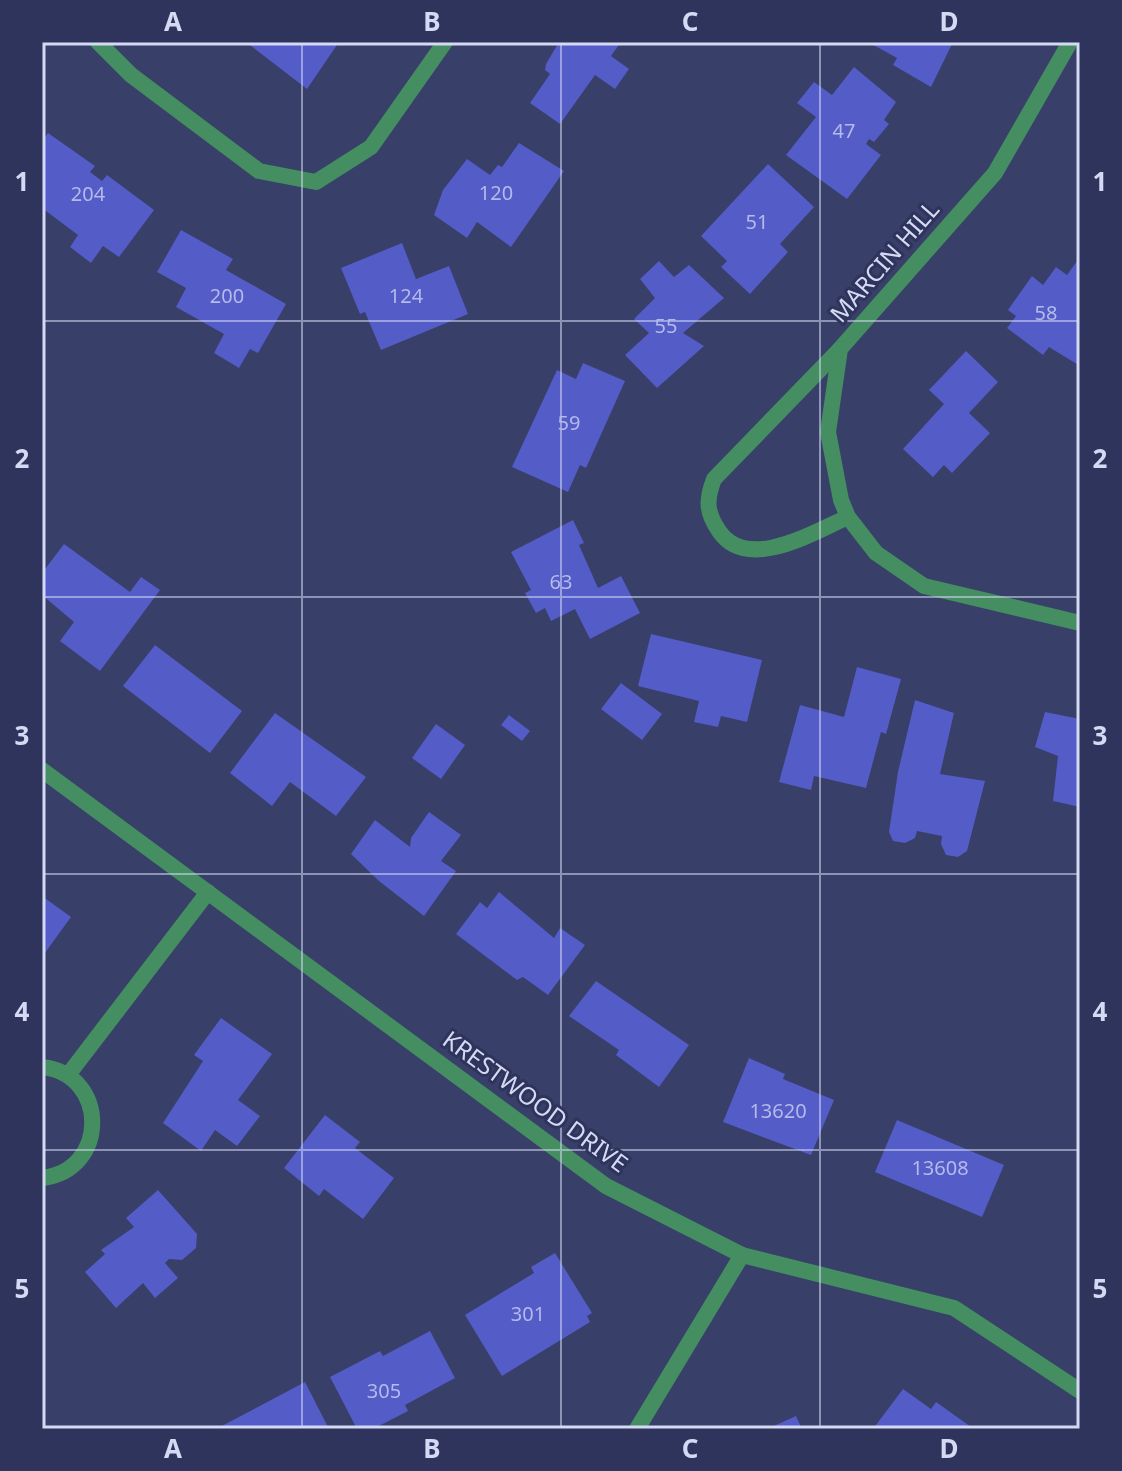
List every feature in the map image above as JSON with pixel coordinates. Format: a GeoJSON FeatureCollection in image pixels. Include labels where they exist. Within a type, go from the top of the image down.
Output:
{"type":"FeatureCollection","features":[{"type":"Feature","properties":{"kind":"street"},"geometry":{"type":"LineString","coordinates":[[98,42],[131,75],[259,171],[316,182],[371,147],[445,42]]}},
{"type":"Feature","properties":{"kind":"street","name":"MARCIN HILL"},"geometry":{"type":"LineString","coordinates":[[1070,42],[995,173],[840,349],[828,432],[841,500],[848,517],[876,553],[924,586],[1080,623]]}},
{"type":"Feature","properties":{"kind":"street"},"geometry":{"type":"LineString","coordinates":[[840,349],[714,479],[706,500],[711,520],[723,537],[739,548],[757,550],[780,547],[848,517]]}},
{"type":"Feature","properties":{"kind":"street","name":"KRESTWOOD DRIVE"},"geometry":{"type":"LineString","coordinates":[[42,770],[606,1186],[742,1255],[954,1308],[1080,1391]]}},
{"type":"Feature","properties":{"kind":"street"},"geometry":{"type":"LineString","coordinates":[[68,1075],[208,892]]}},
{"type":"Feature","properties":{"kind":"street"},"geometry":{"type":"LineString","coordinates":[[42,1067],[68,1075],[82,1088],[91,1105],[93,1124],[90,1143],[80,1159],[65,1171],[42,1178]]}},
{"type":"Feature","properties":{"kind":"street"},"geometry":{"type":"LineString","coordinates":[[637,1429],[742,1255]]}},
{"type":"Feature","properties":{"kind":"building"},"geometry":{"type":"Polygon","coordinates":[[[246,42],[339,42],[307,89],[246,42]]]}},
{"type":"Feature","properties":{"kind":"building"},"geometry":{"type":"Polygon","coordinates":[[[559,42],[621,42],[611,56],[629,69],[615,89],[595,75],[560,124],[530,103],[550,74],[545,70],[546,64],[559,42]]]}},
{"type":"Feature","properties":{"kind":"building"},"geometry":{"type":"Polygon","coordinates":[[[868,42],[953,42],[931,87],[893,65],[897,58],[868,42]]]}},
{"type":"Feature","properties":{"kind":"building"},"geometry":{"type":"Polygon","coordinates":[[[854,67],[896,102],[884,120],[889,124],[874,142],[869,139],[866,144],[881,155],[847,199],[786,155],[816,117],[797,103],[814,82],[832,95],[854,67]]]}},
{"type":"Feature","properties":{"kind":"building"},"geometry":{"type":"Polygon","coordinates":[[[48,133],[95,166],[90,172],[102,181],[107,175],[154,210],[119,257],[103,246],[91,263],[70,247],[78,235],[42,208],[42,141],[48,133]]]}},
{"type":"Feature","properties":{"kind":"building"},"geometry":{"type":"Polygon","coordinates":[[[519,143],[564,171],[511,247],[477,222],[467,238],[434,215],[443,190],[467,159],[490,175],[498,165],[502,167],[519,143]]]}},
{"type":"Feature","properties":{"kind":"building"},"geometry":{"type":"Polygon","coordinates":[[[768,164],[814,207],[780,244],[788,252],[750,294],[721,267],[727,261],[701,236],[768,164]]]}},
{"type":"Feature","properties":{"kind":"building"},"geometry":{"type":"Polygon","coordinates":[[[181,230],[233,259],[226,270],[286,304],[258,353],[250,349],[239,368],[214,353],[224,334],[176,307],[186,288],[157,272],[181,230]]]}},
{"type":"Feature","properties":{"kind":"building"},"geometry":{"type":"Polygon","coordinates":[[[402,243],[416,279],[449,266],[468,314],[381,350],[365,312],[360,314],[341,268],[402,243]]]}},
{"type":"Feature","properties":{"kind":"building"},"geometry":{"type":"Polygon","coordinates":[[[1080,257],[1080,366],[1049,347],[1043,355],[1007,328],[1016,316],[1008,310],[1032,276],[1043,285],[1056,267],[1067,275],[1080,257]]]}},
{"type":"Feature","properties":{"kind":"building"},"geometry":{"type":"Polygon","coordinates":[[[659,261],[674,277],[689,265],[724,298],[683,333],[704,346],[657,388],[625,355],[649,333],[634,319],[655,298],[640,279],[659,261]]]}},
{"type":"Feature","properties":{"kind":"building"},"geometry":{"type":"Polygon","coordinates":[[[966,351],[998,382],[969,413],[990,433],[952,473],[944,465],[933,477],[903,449],[944,404],[929,390],[966,351]]]}},
{"type":"Feature","properties":{"kind":"building"},"geometry":{"type":"Polygon","coordinates":[[[583,363],[625,381],[586,468],[580,465],[568,492],[512,467],[557,370],[576,379],[583,363]]]}},
{"type":"Feature","properties":{"kind":"building"},"geometry":{"type":"Polygon","coordinates":[[[573,520],[584,543],[579,545],[598,588],[621,576],[640,613],[590,639],[575,609],[551,621],[545,608],[536,613],[525,593],[531,590],[511,552],[573,520]]]}},
{"type":"Feature","properties":{"kind":"building"},"geometry":{"type":"Polygon","coordinates":[[[64,544],[130,592],[141,577],[160,590],[100,671],[60,641],[74,622],[42,595],[42,573],[64,544]]]}},
{"type":"Feature","properties":{"kind":"building"},"geometry":{"type":"Polygon","coordinates":[[[651,634],[762,660],[747,722],[721,716],[718,727],[694,722],[699,701],[638,686],[651,634]]]}},
{"type":"Feature","properties":{"kind":"building"},"geometry":{"type":"Polygon","coordinates":[[[155,645],[242,711],[210,753],[123,686],[155,645]]]}},
{"type":"Feature","properties":{"kind":"building"},"geometry":{"type":"Polygon","coordinates":[[[857,667],[901,679],[886,734],[881,732],[866,788],[814,776],[811,790],[779,782],[800,705],[844,717],[857,667]]]}},
{"type":"Feature","properties":{"kind":"building"},"geometry":{"type":"Polygon","coordinates":[[[621,683],[662,714],[642,740],[601,709],[621,683]]]}},
{"type":"Feature","properties":{"kind":"building"},"geometry":{"type":"Polygon","coordinates":[[[915,700],[954,713],[940,774],[985,781],[967,851],[958,857],[946,855],[941,844],[942,836],[917,831],[915,838],[905,843],[893,841],[889,832],[898,772],[915,700]]]}},
{"type":"Feature","properties":{"kind":"building"},"geometry":{"type":"Polygon","coordinates":[[[1045,712],[1080,719],[1080,807],[1053,801],[1058,756],[1035,747],[1045,712]]]}},
{"type":"Feature","properties":{"kind":"building"},"geometry":{"type":"Polygon","coordinates":[[[275,713],[366,777],[336,816],[290,782],[272,806],[230,773],[275,713]]]}},
{"type":"Feature","properties":{"kind":"building"},"geometry":{"type":"Polygon","coordinates":[[[509,715],[530,731],[522,741],[501,725],[509,715]]]}},
{"type":"Feature","properties":{"kind":"building"},"geometry":{"type":"Polygon","coordinates":[[[436,724],[465,745],[441,779],[412,758],[436,724]]]}},
{"type":"Feature","properties":{"kind":"building"},"geometry":{"type":"Polygon","coordinates":[[[429,812],[461,835],[441,861],[456,871],[424,916],[379,881],[351,854],[375,820],[410,847],[411,838],[429,812]]]}},
{"type":"Feature","properties":{"kind":"building"},"geometry":{"type":"Polygon","coordinates":[[[499,892],[554,938],[560,928],[585,945],[548,995],[523,977],[517,980],[456,934],[480,902],[487,908],[499,892]]]}},
{"type":"Feature","properties":{"kind":"building"},"geometry":{"type":"Polygon","coordinates":[[[42,896],[71,917],[42,957],[42,896]]]}},
{"type":"Feature","properties":{"kind":"building"},"geometry":{"type":"Polygon","coordinates":[[[596,981],[689,1045],[659,1087],[616,1055],[619,1050],[569,1016],[596,981]]]}},
{"type":"Feature","properties":{"kind":"building"},"geometry":{"type":"Polygon","coordinates":[[[221,1018],[272,1054],[238,1100],[260,1116],[237,1146],[215,1130],[201,1151],[163,1123],[203,1061],[194,1055],[221,1018]]]}},
{"type":"Feature","properties":{"kind":"building"},"geometry":{"type":"Polygon","coordinates":[[[749,1058],[785,1074],[783,1079],[834,1100],[811,1155],[723,1122],[749,1058]]]}},
{"type":"Feature","properties":{"kind":"building"},"geometry":{"type":"Polygon","coordinates":[[[325,1115],[360,1142],[355,1148],[394,1178],[363,1219],[324,1189],[319,1196],[284,1168],[325,1115]]]}},
{"type":"Feature","properties":{"kind":"building"},"geometry":{"type":"Polygon","coordinates":[[[897,1120],[1004,1165],[982,1217],[875,1172],[897,1120]]]}},
{"type":"Feature","properties":{"kind":"building"},"geometry":{"type":"Polygon","coordinates":[[[158,1190],[197,1234],[196,1248],[182,1260],[169,1259],[165,1263],[178,1278],[155,1298],[143,1283],[116,1308],[85,1272],[105,1254],[101,1250],[134,1227],[126,1218],[158,1190]]]}},
{"type":"Feature","properties":{"kind":"building"},"geometry":{"type":"Polygon","coordinates":[[[555,1253],[592,1313],[587,1316],[590,1322],[502,1376],[465,1315],[534,1273],[531,1267],[555,1253]]]}},
{"type":"Feature","properties":{"kind":"building"},"geometry":{"type":"Polygon","coordinates":[[[430,1331],[455,1378],[405,1405],[408,1411],[373,1429],[357,1429],[330,1377],[380,1351],[383,1356],[430,1331]]]}},
{"type":"Feature","properties":{"kind":"building"},"geometry":{"type":"Polygon","coordinates":[[[305,1382],[329,1429],[216,1429],[305,1382]]]}},
{"type":"Feature","properties":{"kind":"building"},"geometry":{"type":"Polygon","coordinates":[[[903,1389],[931,1409],[936,1402],[974,1429],[873,1429],[903,1389]]]}},
{"type":"Feature","properties":{"kind":"building"},"geometry":{"type":"Polygon","coordinates":[[[796,1416],[802,1429],[767,1429],[796,1416]]]}}]}
